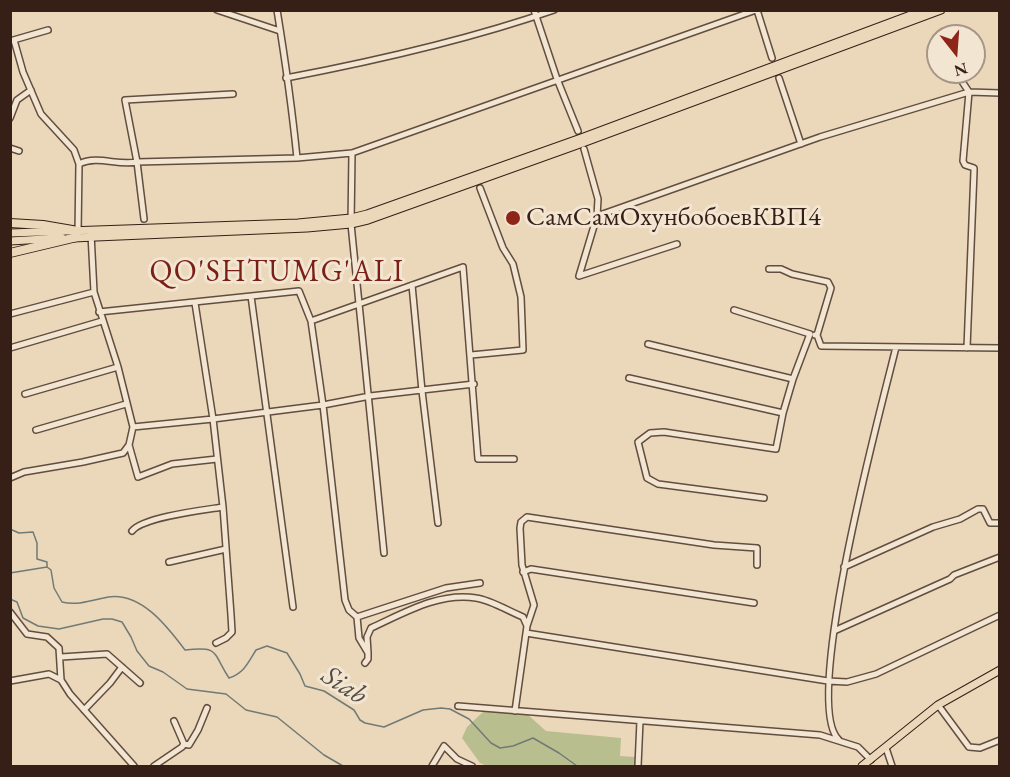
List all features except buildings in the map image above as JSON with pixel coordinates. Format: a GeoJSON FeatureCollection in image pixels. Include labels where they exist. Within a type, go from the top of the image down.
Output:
{"type":"FeatureCollection","features":[{"type":"Feature","properties":{"kind":"highway"},"geometry":{"type":"LineString","coordinates":[[10,223],[43,225],[78,234]]}},
{"type":"Feature","properties":{"kind":"highway"},"geometry":{"type":"LineString","coordinates":[[10,253],[78,234]]}},
{"type":"Feature","properties":{"kind":"main road"},"geometry":{"type":"LineString","coordinates":[[351,221],[924,10]]}},
{"type":"Feature","properties":{"kind":"main road"},"geometry":{"type":"LineString","coordinates":[[10,241],[91,233],[307,228],[368,220],[941,10]]}},
{"type":"Feature","properties":{"kind":"main road"},"geometry":{"type":"LineString","coordinates":[[10,233],[78,234]]}},
{"type":"Feature","properties":{"kind":"main road"},"geometry":{"type":"LineString","coordinates":[[862,766],[938,705],[999,670]]}},
{"type":"Feature","properties":{"kind":"street"},"geometry":{"type":"LineString","coordinates":[[218,10],[280,31]]}},
{"type":"Feature","properties":{"kind":"street"},"geometry":{"type":"LineString","coordinates":[[277,10],[297,158]]}},
{"type":"Feature","properties":{"kind":"street"},"geometry":{"type":"LineString","coordinates":[[286,78],[342,67],[554,10]]}},
{"type":"Feature","properties":{"kind":"street"},"geometry":{"type":"LineString","coordinates":[[78,164],[102,160],[124,165],[137,162],[297,158],[351,153],[757,10],[772,58]]}},
{"type":"Feature","properties":{"kind":"street"},"geometry":{"type":"LineString","coordinates":[[535,14],[578,131]]}},
{"type":"Feature","properties":{"kind":"street"},"geometry":{"type":"LineString","coordinates":[[48,30],[12,40],[41,114],[74,150],[78,164],[78,234]]}},
{"type":"Feature","properties":{"kind":"street"},"geometry":{"type":"LineString","coordinates":[[779,78],[801,144]]}},
{"type":"Feature","properties":{"kind":"street"},"geometry":{"type":"LineString","coordinates":[[964,84],[969,92],[963,161],[965,165],[974,168],[967,348]]}},
{"type":"Feature","properties":{"kind":"street"},"geometry":{"type":"LineString","coordinates":[[10,118],[18,100],[31,90]]}},
{"type":"Feature","properties":{"kind":"street"},"geometry":{"type":"LineString","coordinates":[[597,216],[801,144],[969,92],[999,93]]}},
{"type":"Feature","properties":{"kind":"street"},"geometry":{"type":"LineString","coordinates":[[144,219],[137,162],[125,100],[233,94]]}},
{"type":"Feature","properties":{"kind":"street"},"geometry":{"type":"LineString","coordinates":[[10,148],[19,151]]}},
{"type":"Feature","properties":{"kind":"street"},"geometry":{"type":"LineString","coordinates":[[584,149],[598,199],[597,216],[579,276],[677,244]]}},
{"type":"Feature","properties":{"kind":"street"},"geometry":{"type":"LineString","coordinates":[[351,153],[351,221],[384,554]]}},
{"type":"Feature","properties":{"kind":"street"},"geometry":{"type":"LineString","coordinates":[[471,355],[523,350],[521,297],[513,264],[503,248],[480,188]]}},
{"type":"Feature","properties":{"kind":"street"},"geometry":{"type":"LineString","coordinates":[[10,478],[24,472],[123,453],[129,445],[133,427],[118,367],[93,292],[91,233]]}},
{"type":"Feature","properties":{"kind":"street"},"geometry":{"type":"LineString","coordinates":[[311,321],[463,267],[474,384],[478,459],[514,459]]}},
{"type":"Feature","properties":{"kind":"street"},"geometry":{"type":"LineString","coordinates":[[769,269],[780,269],[828,282],[831,288],[817,335],[821,346],[999,348]]}},
{"type":"Feature","properties":{"kind":"street"},"geometry":{"type":"LineString","coordinates":[[412,285],[438,523]]}},
{"type":"Feature","properties":{"kind":"street"},"geometry":{"type":"LineString","coordinates":[[99,312],[299,291],[311,321],[345,600],[357,617],[358,638],[368,653]]}},
{"type":"Feature","properties":{"kind":"street"},"geometry":{"type":"LineString","coordinates":[[10,315],[93,292]]}},
{"type":"Feature","properties":{"kind":"street"},"geometry":{"type":"LineString","coordinates":[[251,296],[293,608]]}},
{"type":"Feature","properties":{"kind":"street"},"geometry":{"type":"LineString","coordinates":[[195,303],[213,419],[223,507],[232,632],[216,643]]}},
{"type":"Feature","properties":{"kind":"street"},"geometry":{"type":"LineString","coordinates":[[734,310],[817,335]]}},
{"type":"Feature","properties":{"kind":"street"},"geometry":{"type":"LineString","coordinates":[[10,348],[102,321]]}},
{"type":"Feature","properties":{"kind":"street"},"geometry":{"type":"LineString","coordinates":[[764,498],[658,484],[647,478],[638,442],[650,433],[664,432],[776,449],[783,413],[810,334]]}},
{"type":"Feature","properties":{"kind":"street"},"geometry":{"type":"LineString","coordinates":[[648,344],[794,379]]}},
{"type":"Feature","properties":{"kind":"street"},"geometry":{"type":"LineString","coordinates":[[845,744],[836,738],[831,728],[828,681],[834,631],[844,567],[896,347]]}},
{"type":"Feature","properties":{"kind":"street"},"geometry":{"type":"LineString","coordinates":[[25,394],[118,367]]}},
{"type":"Feature","properties":{"kind":"street"},"geometry":{"type":"LineString","coordinates":[[629,378],[783,413]]}},
{"type":"Feature","properties":{"kind":"street"},"geometry":{"type":"LineString","coordinates":[[133,427],[213,419],[323,405],[370,396],[474,384]]}},
{"type":"Feature","properties":{"kind":"street"},"geometry":{"type":"LineString","coordinates":[[36,430],[126,404]]}},
{"type":"Feature","properties":{"kind":"street"},"geometry":{"type":"LineString","coordinates":[[129,445],[138,477],[172,464],[217,459]]}},
{"type":"Feature","properties":{"kind":"street"},"geometry":{"type":"LineString","coordinates":[[132,531],[139,525],[171,516],[223,507]]}},
{"type":"Feature","properties":{"kind":"street"},"geometry":{"type":"LineString","coordinates":[[844,567],[933,527],[960,519],[978,509],[983,509],[990,523],[999,523]]}},
{"type":"Feature","properties":{"kind":"street"},"geometry":{"type":"LineString","coordinates":[[515,711],[526,629],[534,605],[523,572],[520,522],[527,517],[714,545],[757,548],[757,565]]}},
{"type":"Feature","properties":{"kind":"street"},"geometry":{"type":"LineString","coordinates":[[169,562],[226,549]]}},
{"type":"Feature","properties":{"kind":"street"},"geometry":{"type":"LineString","coordinates":[[834,631],[950,579],[954,575],[999,557]]}},
{"type":"Feature","properties":{"kind":"street"},"geometry":{"type":"LineString","coordinates":[[523,572],[531,569],[754,603]]}},
{"type":"Feature","properties":{"kind":"street"},"geometry":{"type":"LineString","coordinates":[[357,617],[446,588],[480,583]]}},
{"type":"Feature","properties":{"kind":"street"},"geometry":{"type":"LineString","coordinates":[[365,663],[368,659],[367,637],[371,628],[412,609],[450,596],[478,598],[523,617],[526,629]]}},
{"type":"Feature","properties":{"kind":"street"},"geometry":{"type":"LineString","coordinates":[[10,612],[27,634],[47,637],[59,648],[61,680]]}},
{"type":"Feature","properties":{"kind":"street"},"geometry":{"type":"LineString","coordinates":[[526,629],[828,681],[847,682],[876,674],[999,615]]}},
{"type":"Feature","properties":{"kind":"street"},"geometry":{"type":"LineString","coordinates":[[61,657],[107,654],[140,683]]}},
{"type":"Feature","properties":{"kind":"street"},"geometry":{"type":"LineString","coordinates":[[84,710],[122,667]]}},
{"type":"Feature","properties":{"kind":"street"},"geometry":{"type":"LineString","coordinates":[[10,681],[49,674],[61,680],[70,694],[131,766]]}},
{"type":"Feature","properties":{"kind":"street"},"geometry":{"type":"LineString","coordinates":[[938,705],[969,747],[980,748],[999,740]]}},
{"type":"Feature","properties":{"kind":"street"},"geometry":{"type":"LineString","coordinates":[[458,706],[820,735],[858,747],[871,760]]}},
{"type":"Feature","properties":{"kind":"street"},"geometry":{"type":"LineString","coordinates":[[154,766],[184,744],[189,745],[207,708]]}},
{"type":"Feature","properties":{"kind":"street"},"geometry":{"type":"LineString","coordinates":[[174,721],[184,744]]}},
{"type":"Feature","properties":{"kind":"street"},"geometry":{"type":"LineString","coordinates":[[638,766],[640,721]]}},
{"type":"Feature","properties":{"kind":"street"},"geometry":{"type":"LineString","coordinates":[[432,766],[444,746],[457,759],[472,766]]}},
{"type":"Feature","properties":{"kind":"street"},"geometry":{"type":"LineString","coordinates":[[886,748],[892,766]]}},
{"type":"Feature","properties":{"kind":"green space"},"geometry":{"type":"Polygon","coordinates":[[[484,711],[527,714],[546,731],[621,738],[620,756],[636,757],[636,766],[487,766],[480,763],[462,738],[467,727],[484,711]]]}},
{"type":"Feature","properties":{"kind":"waterway"},"geometry":{"type":"LineString","coordinates":[[10,529],[19,533],[33,532],[37,543],[37,559],[47,562],[47,567]]}},
{"type":"Feature","properties":{"kind":"waterway","name":"Siab"},"geometry":{"type":"LineString","coordinates":[[10,573],[47,567],[51,570],[54,588],[62,602],[79,603],[120,597],[142,605],[161,621],[185,650],[204,649],[214,653],[229,678],[242,670],[256,650],[267,646],[287,653],[305,686],[324,691],[354,710],[360,720],[365,723],[384,727],[423,710],[450,709],[469,719],[491,743],[500,748],[513,746],[533,738],[577,766]]}},
{"type":"Feature","properties":{"kind":"waterway"},"geometry":{"type":"LineString","coordinates":[[10,599],[17,602],[23,618],[38,626],[59,629],[103,619],[122,622],[137,651],[149,666],[163,672],[187,689],[226,694],[246,710],[277,717],[324,755],[343,766]]}},
{"type":"Feature","properties":{"kind":"place","name":"СамСамОхунбобоевКВП4"},"geometry":{"type":"Point","coordinates":[513,218]}},
{"type":"Feature","properties":{"kind":"district","name":"QO'SHTUMG'ALI"},"geometry":{"type":"Point","coordinates":[277,273]}}]}
